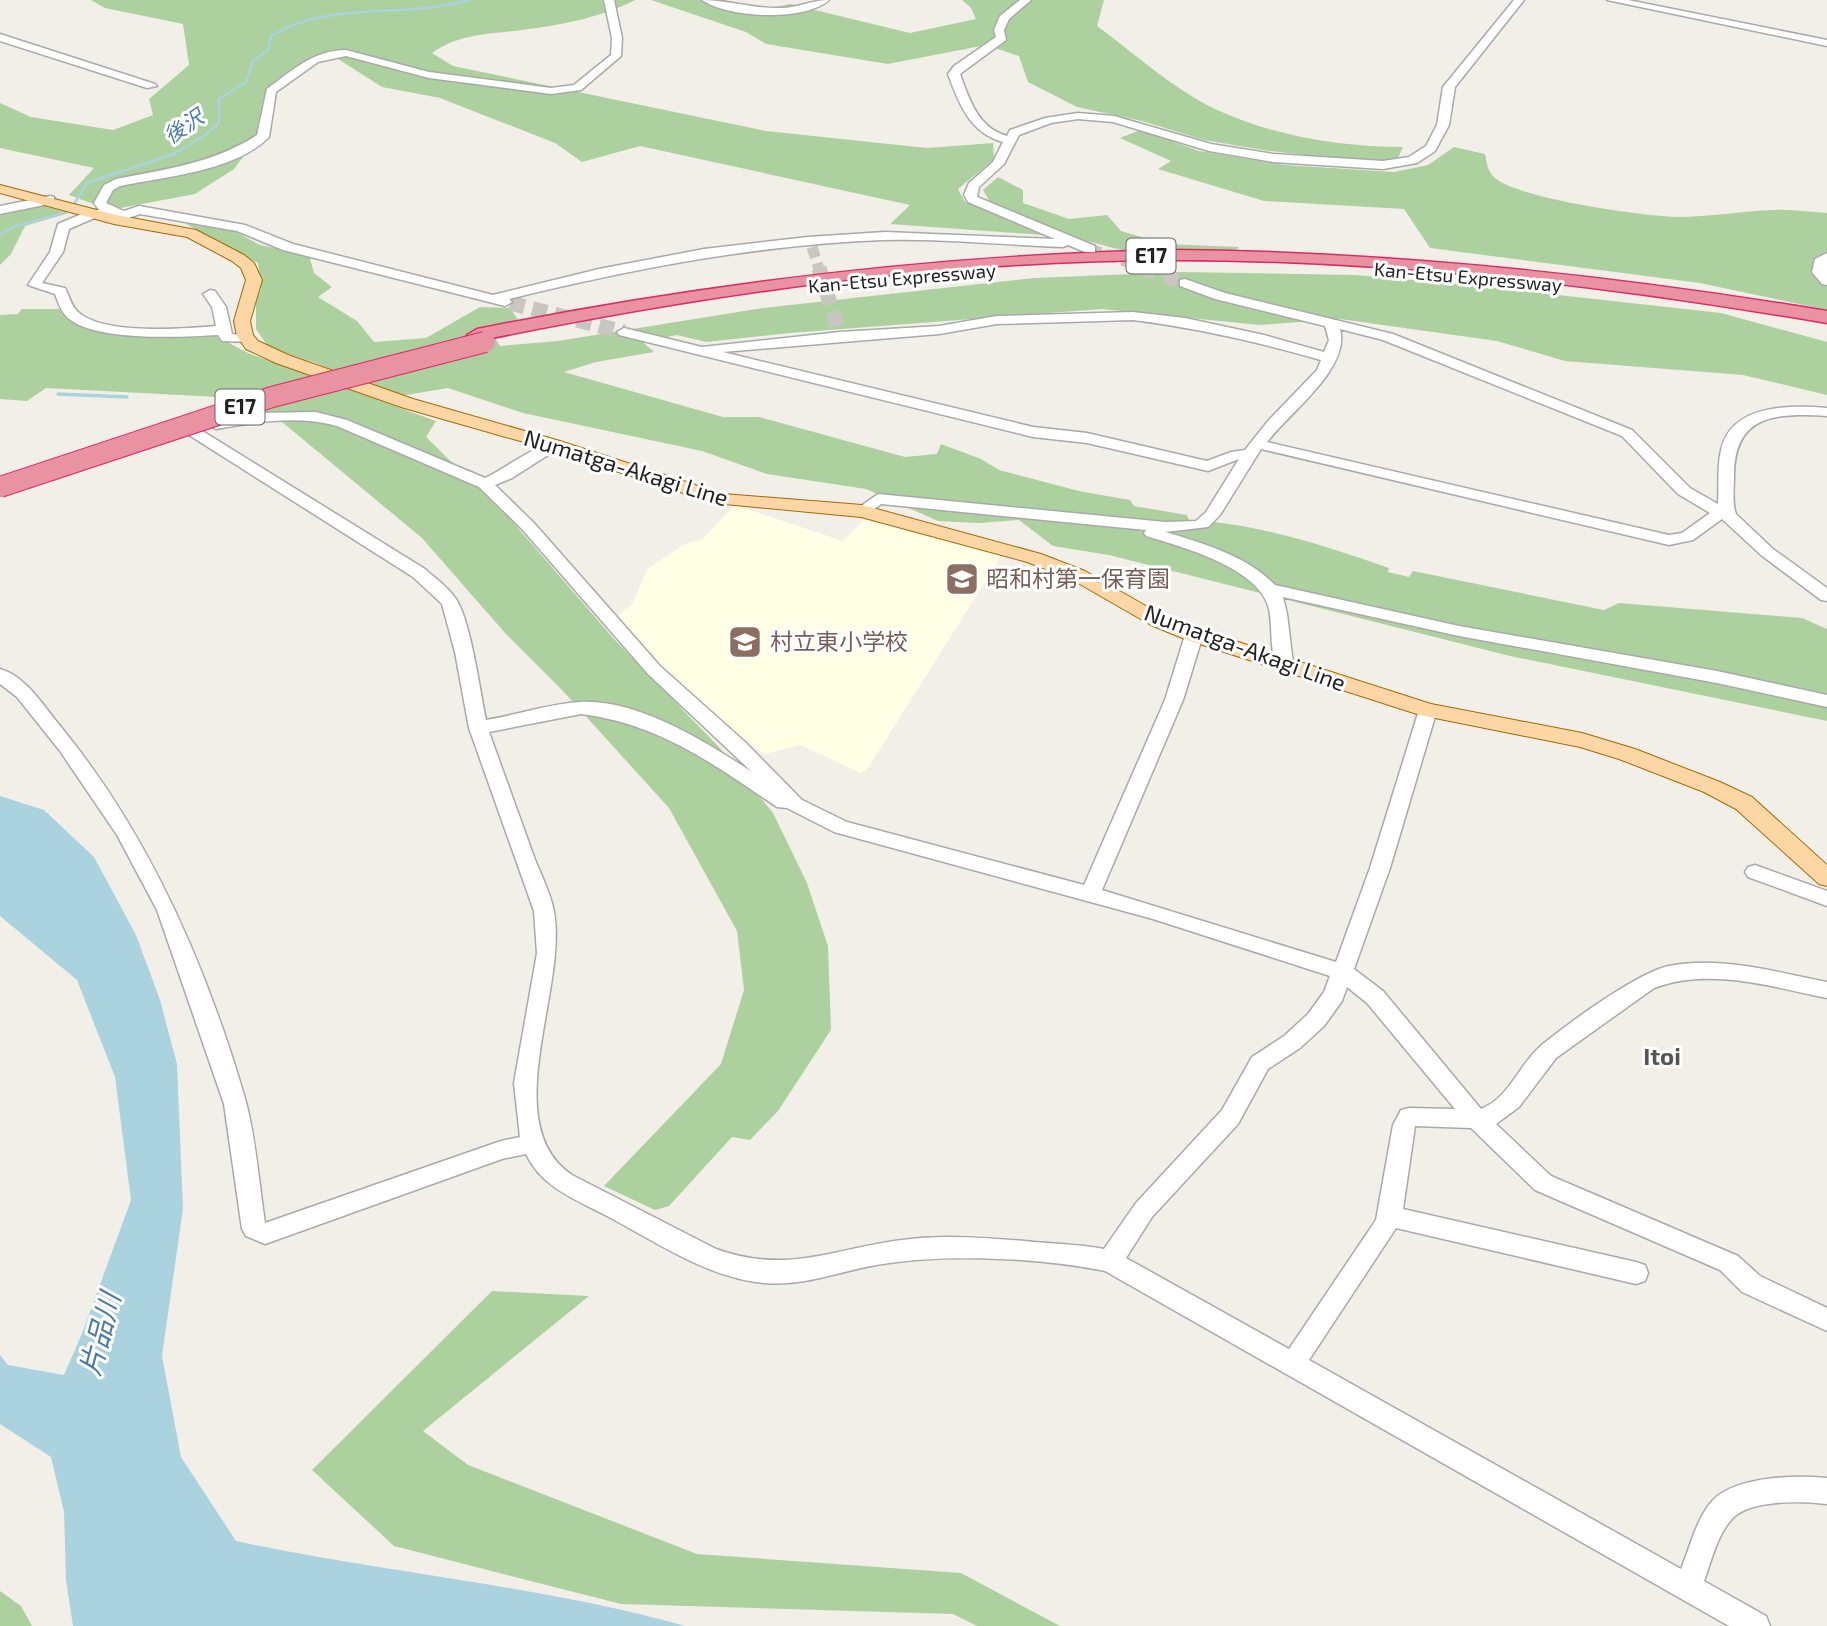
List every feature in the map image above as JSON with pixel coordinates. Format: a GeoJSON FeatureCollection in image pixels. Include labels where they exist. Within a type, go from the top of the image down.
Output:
{"type":"FeatureCollection","features":[{"type":"Feature","properties":{"kind":"highway","name":"Kan-Etsu Expressway"},"geometry":{"type":"LineString","coordinates":[[0,475],[265,390],[658,299],[839,274],[1007,261],[1161,256],[1314,258],[1484,270],[1653,288],[1827,317]]}},
{"type":"Feature","properties":{"kind":"highway","name":"Kan-Etsu Expressway"},"geometry":{"type":"LineString","coordinates":[[0,487],[272,397],[481,339],[661,307],[843,282],[1011,268],[1150,263],[1320,266],[1479,276],[1653,296],[1827,324]]}},
{"type":"Feature","properties":{"kind":"main road"},"geometry":{"type":"LineString","coordinates":[[0,189],[191,233],[222,248],[248,266],[254,280],[242,321],[247,340]]}},
{"type":"Feature","properties":{"kind":"main road","name":"Numatga-Akagi Line"},"geometry":{"type":"LineString","coordinates":[[247,340],[282,359],[407,403],[554,445],[721,499],[862,511],[1034,558],[1078,575],[1158,621],[1194,635],[1429,710],[1582,740],[1627,754],[1712,787],[1756,811],[1827,878]]}},
{"type":"Feature","properties":{"kind":"street"},"geometry":{"type":"LineString","coordinates":[[510,303],[288,247],[240,228],[139,211],[118,217],[100,203],[108,188],[116,183],[204,165],[243,152],[262,137],[271,91],[314,60],[326,55],[346,53],[429,75],[551,91],[576,88],[616,56],[617,38],[610,0]]}},
{"type":"Feature","properties":{"kind":"street"},"geometry":{"type":"LineString","coordinates":[[708,0],[729,6],[765,10],[807,9],[824,0]]}},
{"type":"Feature","properties":{"kind":"street"},"geometry":{"type":"LineString","coordinates":[[1009,139],[988,131],[971,116],[954,74],[958,68],[1002,38],[999,30],[1004,18],[1026,0]]}},
{"type":"Feature","properties":{"kind":"street"},"geometry":{"type":"LineString","coordinates":[[1090,249],[972,199],[970,195],[973,186],[998,164],[1009,139],[1019,130],[1049,120],[1093,116],[1135,124],[1186,141],[1236,153],[1313,162],[1399,164],[1424,154],[1431,148],[1443,125],[1449,88],[1519,0]]}},
{"type":"Feature","properties":{"kind":"street"},"geometry":{"type":"LineString","coordinates":[[1612,0],[1827,43]]}},
{"type":"Feature","properties":{"kind":"street"},"geometry":{"type":"LineString","coordinates":[[0,37],[151,86]]}},
{"type":"Feature","properties":{"kind":"street"},"geometry":{"type":"LineString","coordinates":[[0,210],[57,201]]}},
{"type":"Feature","properties":{"kind":"street"},"geometry":{"type":"LineString","coordinates":[[91,212],[63,227],[56,252],[35,285],[60,291],[70,312],[78,318],[114,328],[166,333],[223,330]]}},
{"type":"Feature","properties":{"kind":"street"},"geometry":{"type":"LineString","coordinates":[[492,299],[704,253],[886,236],[1072,242]]}},
{"type":"Feature","properties":{"kind":"street"},"geometry":{"type":"LineString","coordinates":[[1827,257],[1820,261],[1819,272],[1827,281]]}},
{"type":"Feature","properties":{"kind":"street"},"geometry":{"type":"LineString","coordinates":[[1185,283],[1220,296],[1416,346],[1627,433],[1642,445],[1677,484],[1724,515],[1767,552],[1827,596]]}},
{"type":"Feature","properties":{"kind":"street"},"geometry":{"type":"LineString","coordinates":[[210,294],[223,311],[223,330],[227,338],[247,340]]}},
{"type":"Feature","properties":{"kind":"street"},"geometry":{"type":"LineString","coordinates":[[697,350],[839,332],[939,330],[997,320],[1133,316],[1198,325],[1330,358]]}},
{"type":"Feature","properties":{"kind":"street"},"geometry":{"type":"LineString","coordinates":[[862,511],[878,499],[1165,527],[1202,524],[1212,514],[1273,424],[1319,378],[1336,340],[1331,323]]}},
{"type":"Feature","properties":{"kind":"street"},"geometry":{"type":"LineString","coordinates":[[624,332],[1033,432],[1087,438],[1200,464],[1215,465],[1254,449],[1663,539],[1687,537],[1724,515],[1730,444],[1741,429],[1770,412],[1827,412]]}},
{"type":"Feature","properties":{"kind":"street"},"geometry":{"type":"LineString","coordinates":[[0,498],[168,438],[239,418],[316,416],[342,423],[485,484],[528,526],[654,670],[746,754],[795,805]]}},
{"type":"Feature","properties":{"kind":"street"},"geometry":{"type":"LineString","coordinates":[[194,432],[419,573],[440,590],[450,603],[464,652],[478,728],[544,911],[547,953],[525,1083],[526,1102],[535,1143],[543,1164],[572,1186],[708,1257],[747,1272],[775,1275],[808,1271],[893,1252],[936,1247],[1066,1255],[1110,1261],[1756,1626]]}},
{"type":"Feature","properties":{"kind":"street"},"geometry":{"type":"LineString","coordinates":[[485,484],[507,475],[554,445]]}},
{"type":"Feature","properties":{"kind":"street"},"geometry":{"type":"LineString","coordinates":[[1114,521],[1218,557],[1258,578],[1270,589],[1276,603],[1284,664]]}},
{"type":"Feature","properties":{"kind":"street"},"geometry":{"type":"LineString","coordinates":[[1270,589],[1459,631],[1717,677],[1827,701]]}},
{"type":"Feature","properties":{"kind":"street"},"geometry":{"type":"LineString","coordinates":[[1090,895],[1174,700],[1194,635]]}},
{"type":"Feature","properties":{"kind":"street"},"geometry":{"type":"LineString","coordinates":[[0,675],[23,693],[67,747],[125,832],[167,910],[235,1104],[254,1229],[265,1234],[501,1150],[535,1143]]}},
{"type":"Feature","properties":{"kind":"street"},"geometry":{"type":"LineString","coordinates":[[478,728],[581,708],[620,713],[666,730],[701,747],[782,802],[795,805],[841,827],[1156,912],[1343,972],[1375,997],[1476,1119],[1543,1183],[1729,1263],[1751,1284],[1827,1320]]}},
{"type":"Feature","properties":{"kind":"street"},"geometry":{"type":"LineString","coordinates":[[1110,1261],[1144,1210],[1230,1117],[1260,1063],[1292,1042],[1316,1020],[1334,995],[1380,868],[1429,710]]}},
{"type":"Feature","properties":{"kind":"street"},"geometry":{"type":"LineString","coordinates":[[1755,872],[1827,899]]}},
{"type":"Feature","properties":{"kind":"street"},"geometry":{"type":"LineString","coordinates":[[1292,1365],[1375,1243],[1389,1216],[1406,1119],[1413,1115],[1476,1119],[1489,1117],[1502,1109],[1548,1052],[1647,982],[1670,974],[1733,971],[1827,990]]}},
{"type":"Feature","properties":{"kind":"street"},"geometry":{"type":"LineString","coordinates":[[1389,1216],[1636,1273]]}},
{"type":"Feature","properties":{"kind":"street"},"geometry":{"type":"LineString","coordinates":[[1687,1587],[1722,1510],[1744,1498],[1784,1489],[1827,1491]]}},
{"type":"Feature","properties":{"kind":"shaded area"},"geometry":{"type":"Polygon","coordinates":[[[735,505],[843,541],[867,517],[1002,555],[866,771],[860,773],[801,745],[765,754],[725,727],[670,678],[617,617],[633,603],[647,569],[685,544],[702,539],[735,505]]]}},
{"type":"Feature","properties":{"kind":"green space"},"geometry":{"type":"Polygon","coordinates":[[[91,0],[635,0],[576,21],[461,39],[432,53],[453,66],[766,131],[927,148],[993,143],[994,159],[958,189],[965,202],[1044,235],[890,224],[910,205],[640,146],[582,162],[555,143],[440,98],[382,87],[327,52],[305,61],[268,90],[262,104],[259,136],[234,169],[195,194],[110,210],[69,195],[94,168],[0,148],[0,103],[31,117],[113,130],[153,115],[149,99],[189,65],[183,24],[105,8],[91,0]]]}},
{"type":"Feature","properties":{"kind":"green space"},"geometry":{"type":"Polygon","coordinates":[[[651,0],[725,0],[761,10],[790,4],[910,33],[976,19],[971,8],[962,0],[1104,0],[1097,26],[1169,81],[1215,109],[1260,126],[1307,138],[1355,145],[1403,147],[1398,158],[1370,162],[1269,151],[1204,140],[1142,121],[1077,107],[1028,82],[1019,56],[986,45],[888,64],[766,44],[746,32],[651,0]]]}},
{"type":"Feature","properties":{"kind":"green space"},"geometry":{"type":"Polygon","coordinates":[[[1140,130],[1199,151],[1285,165],[1394,172],[1428,165],[1454,147],[1485,154],[1492,175],[1509,186],[1582,205],[1637,213],[1677,217],[1780,210],[1827,213],[1827,310],[1700,283],[1430,248],[1404,209],[1264,201],[1158,169],[1171,161],[1120,138],[1140,130]]]}},
{"type":"Feature","properties":{"kind":"green space"},"geometry":{"type":"Polygon","coordinates":[[[998,177],[1023,190],[1023,203],[1069,219],[1107,215],[1121,231],[1165,244],[1239,247],[1236,250],[1129,252],[1064,235],[990,202],[983,190],[998,177]]]}},
{"type":"Feature","properties":{"kind":"green space"},"geometry":{"type":"Polygon","coordinates":[[[44,206],[69,213],[25,226],[11,254],[0,265],[0,212],[44,206]]]}},
{"type":"Feature","properties":{"kind":"green space"},"geometry":{"type":"Polygon","coordinates":[[[186,224],[230,229],[260,245],[309,255],[314,273],[332,287],[318,297],[357,321],[374,342],[426,338],[480,307],[510,308],[519,321],[487,325],[500,346],[558,341],[763,308],[1034,278],[1180,272],[1356,275],[1468,285],[1721,313],[1827,342],[1827,395],[1743,375],[1565,361],[1497,341],[1340,319],[1259,325],[1102,309],[706,342],[677,335],[643,342],[654,352],[596,362],[564,372],[723,417],[759,417],[905,457],[937,454],[941,444],[981,459],[999,470],[1079,491],[1130,500],[1134,506],[1187,515],[1189,520],[1240,526],[1290,537],[1389,568],[1388,572],[1409,577],[1413,571],[1604,610],[1619,603],[1802,618],[1827,629],[1827,721],[1510,656],[1109,555],[1053,546],[1019,520],[980,523],[938,521],[866,489],[767,474],[702,451],[523,413],[448,388],[400,396],[269,348],[256,329],[256,303],[261,288],[258,263],[186,224]]]}},
{"type":"Feature","properties":{"kind":"green space"},"geometry":{"type":"Polygon","coordinates":[[[22,309],[64,309],[86,325],[212,334],[248,353],[436,421],[426,437],[512,521],[614,639],[718,746],[773,813],[807,883],[828,946],[831,1030],[778,1111],[750,1140],[732,1137],[669,1206],[655,1210],[604,1186],[721,1064],[744,990],[737,931],[669,808],[562,690],[505,633],[422,538],[282,422],[218,397],[46,388],[27,401],[0,399],[0,315],[18,314],[22,309]]]}},
{"type":"Feature","properties":{"kind":"green space"},"geometry":{"type":"Polygon","coordinates":[[[492,1291],[589,1296],[423,1431],[468,1465],[697,1554],[961,1573],[1060,1626],[977,1626],[953,1614],[621,1604],[394,1546],[312,1470],[492,1291]]]}},
{"type":"Feature","properties":{"kind":"green space"},"geometry":{"type":"Polygon","coordinates":[[[0,1591],[21,1606],[32,1626],[0,1626],[0,1591]]]}},
{"type":"Feature","properties":{"kind":"water","name":"片品川"},"geometry":{"type":"Polygon","coordinates":[[[0,796],[44,810],[94,857],[136,935],[160,1000],[177,1064],[183,1209],[162,1356],[181,1457],[236,1541],[574,1600],[685,1626],[73,1626],[66,1580],[64,1512],[51,1457],[0,1424],[0,1355],[8,1365],[64,1375],[131,1200],[115,1077],[77,980],[0,916],[0,796]]]}},
{"type":"Feature","properties":{"kind":"waterway","name":"後沢"},"geometry":{"type":"LineString","coordinates":[[0,235],[16,226],[60,214],[74,204],[87,183],[174,154],[205,135],[219,123],[219,99],[246,82],[253,61],[268,50],[271,36],[318,18],[419,9],[469,0]]}},
{"type":"Feature","properties":{"kind":"waterway"},"geometry":{"type":"LineString","coordinates":[[58,394],[127,397]]}},
{"type":"Feature","properties":{"kind":"tunnel"},"geometry":{"type":"LineString","coordinates":[[812,247],[819,269]]}},
{"type":"Feature","properties":{"kind":"tunnel"},"geometry":{"type":"LineString","coordinates":[[1090,249],[1147,269]]}},
{"type":"Feature","properties":{"kind":"tunnel"},"geometry":{"type":"LineString","coordinates":[[819,268],[838,329]]}},
{"type":"Feature","properties":{"kind":"tunnel"},"geometry":{"type":"LineString","coordinates":[[1142,268],[1185,283]]}},
{"type":"Feature","properties":{"kind":"tunnel"},"geometry":{"type":"LineString","coordinates":[[510,303],[624,332]]}},
{"type":"Feature","properties":{"kind":"place","name":"昭和村第一保育園"},"geometry":{"type":"Point","coordinates":[962,579]}},
{"type":"Feature","properties":{"kind":"place","name":"村立東小学校"},"geometry":{"type":"Point","coordinates":[745,642]}},
{"type":"Feature","properties":{"kind":"district","name":"Itoi"},"geometry":{"type":"Point","coordinates":[1662,1057]}}]}
